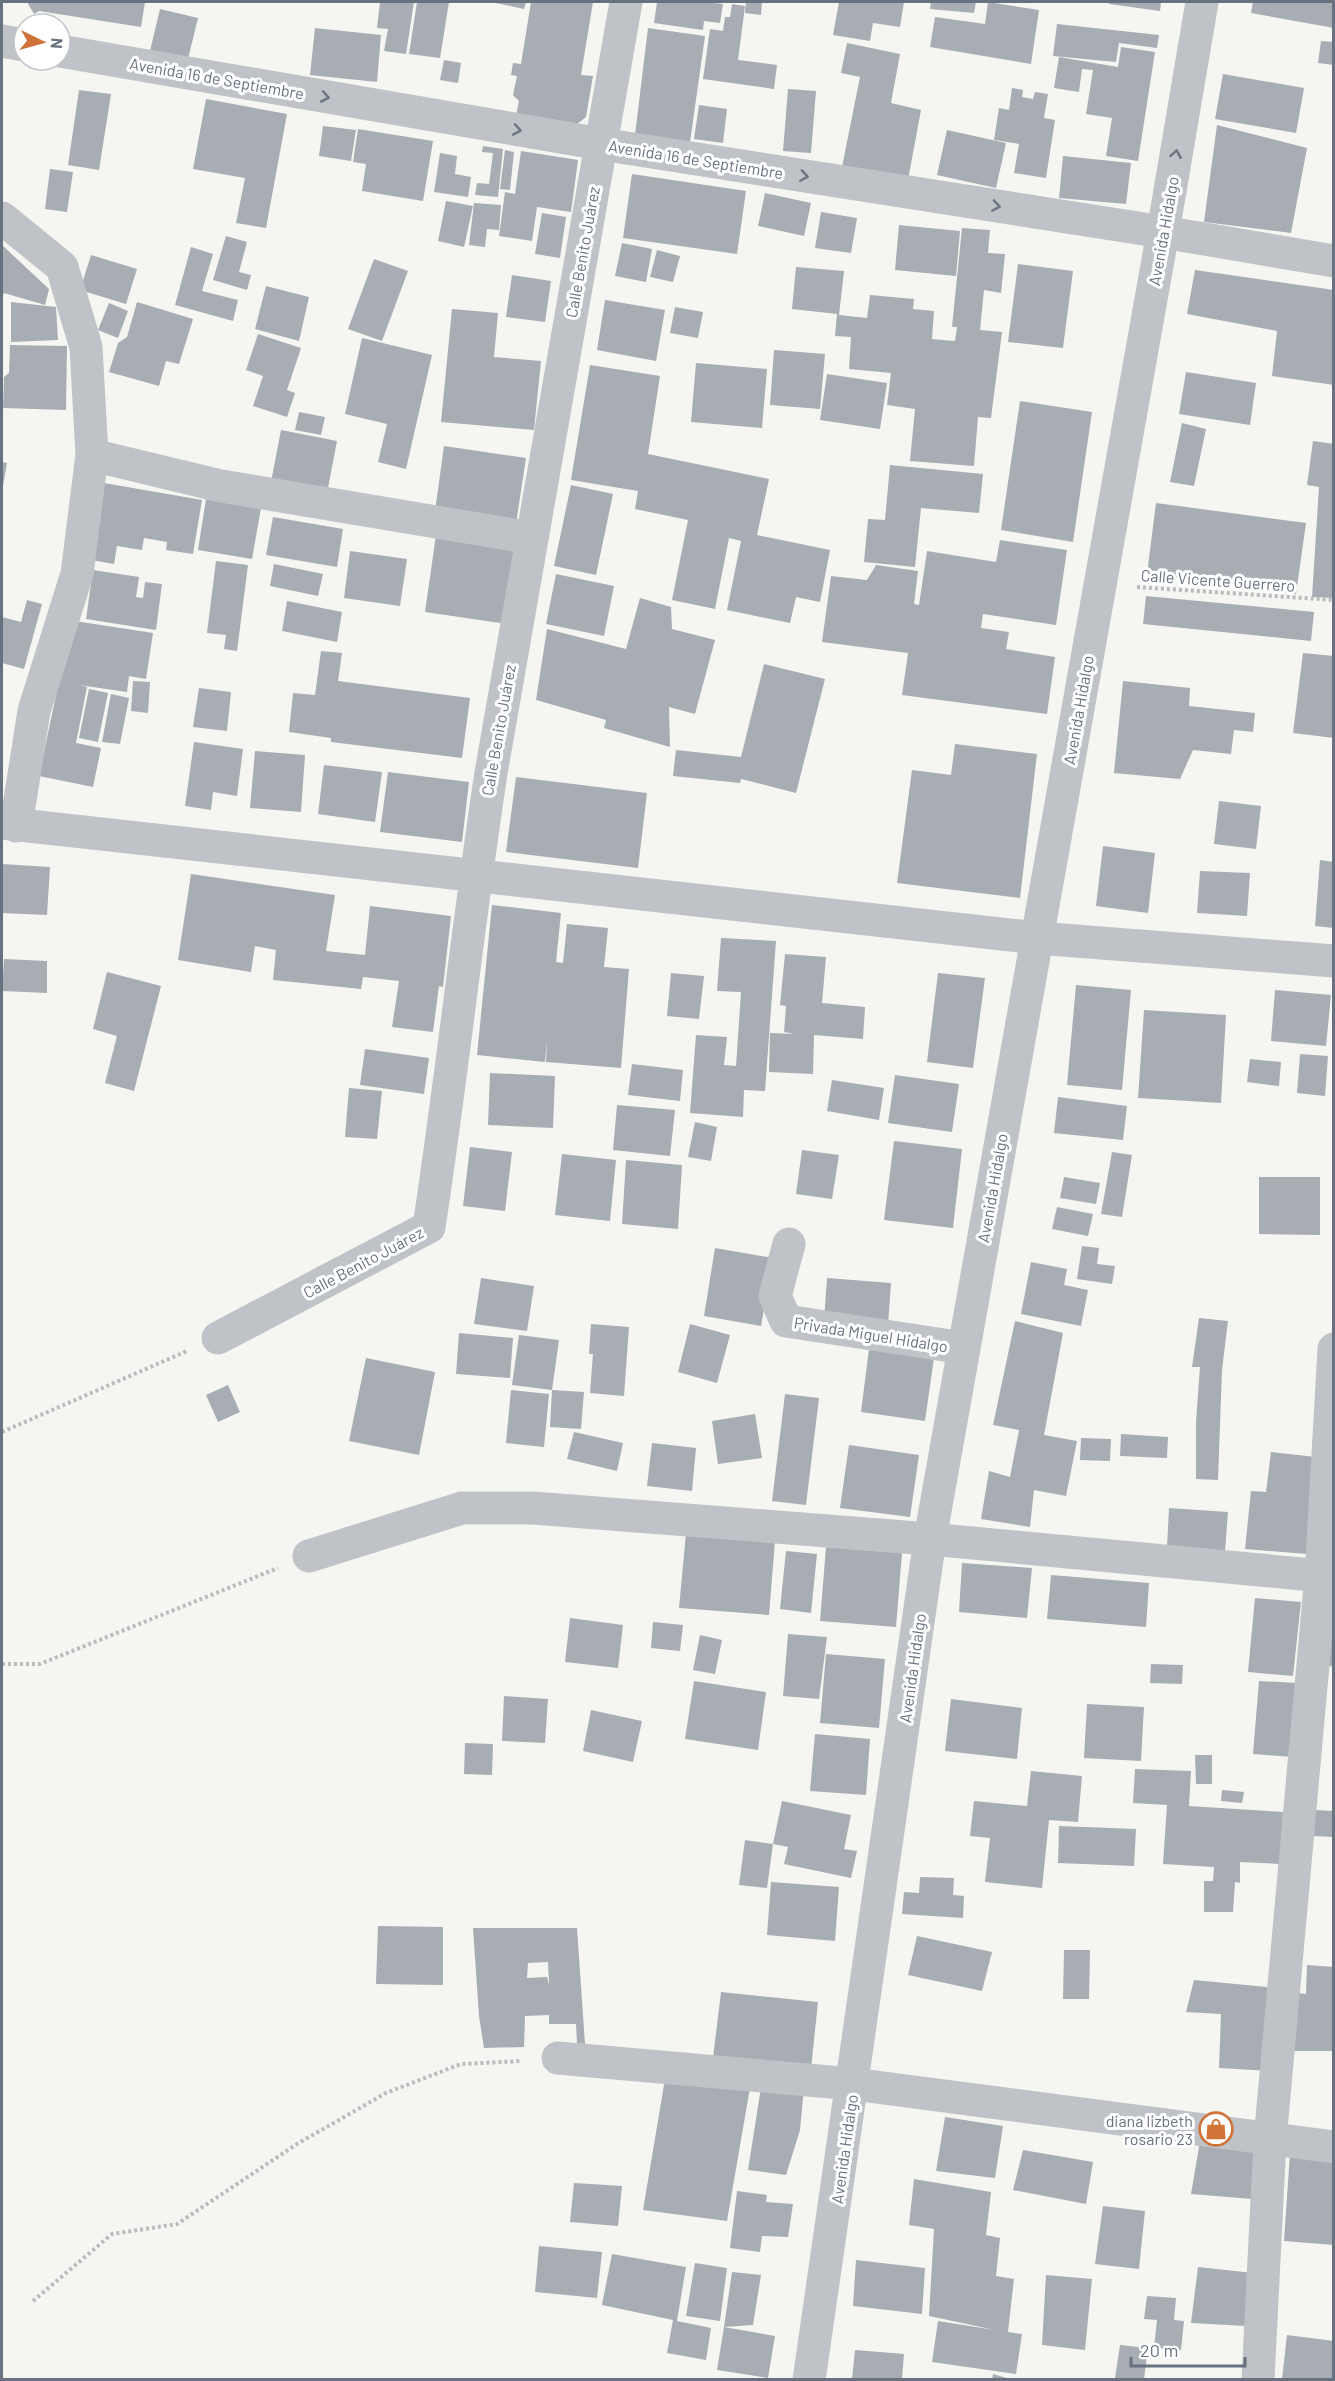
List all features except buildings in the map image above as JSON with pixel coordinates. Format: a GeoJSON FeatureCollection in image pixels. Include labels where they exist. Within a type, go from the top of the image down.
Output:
{"type":"FeatureCollection","features":[{"type":"Feature","properties":{"kind":"street","name":"Calle Benito Juárez"},"geometry":{"type":"LineString","coordinates":[[218,1338],[429,1227],[450,1086],[475,875],[490,773],[626,2]]}},
{"type":"Feature","properties":{"kind":"street","name":"Avenida Hidalgo"},"geometry":{"type":"LineString","coordinates":[[809,2379],[930,1539],[1202,2]]}},
{"type":"Feature","properties":{"kind":"street","name":"Avenida 16 de Septiembre"},"geometry":{"type":"LineString","coordinates":[[72,53],[601,144],[1334,261]]}},
{"type":"Feature","properties":{"kind":"street"},"geometry":{"type":"LineString","coordinates":[[2,218],[62,267],[86,347],[92,455],[77,574],[34,711],[9,824],[1037,938],[1334,962]]}},
{"type":"Feature","properties":{"kind":"street"},"geometry":{"type":"LineString","coordinates":[[92,455],[221,486],[532,538]]}},
{"type":"Feature","properties":{"kind":"street","name":"Privada Miguel Hidalgo"},"geometry":{"type":"LineString","coordinates":[[789,1244],[775,1296],[786,1321],[964,1348]]}},
{"type":"Feature","properties":{"kind":"street"},"geometry":{"type":"LineString","coordinates":[[1258,2379],[1270,2140],[1327,1576],[1334,1349]]}},
{"type":"Feature","properties":{"kind":"street"},"geometry":{"type":"LineString","coordinates":[[309,1556],[462,1508],[533,1508],[930,1539],[1327,1576]]}},
{"type":"Feature","properties":{"kind":"street"},"geometry":{"type":"LineString","coordinates":[[558,2058],[853,2084],[1334,2147]]}},
{"type":"Feature","properties":{"kind":"path","name":"Calle Vicente Guerrero"},"geometry":{"type":"LineString","coordinates":[[1100,585],[1334,600]]}},
{"type":"Feature","properties":{"kind":"path"},"geometry":{"type":"LineString","coordinates":[[2,1432],[218,1338]]}},
{"type":"Feature","properties":{"kind":"path"},"geometry":{"type":"LineString","coordinates":[[2,1664],[40,1664],[309,1556]]}},
{"type":"Feature","properties":{"kind":"path"},"geometry":{"type":"LineString","coordinates":[[33,2301],[112,2234],[177,2224],[297,2144],[386,2093],[461,2064],[558,2058]]}},
{"type":"Feature","properties":{"kind":"place","name":"diana lizbeth rosario 23"},"geometry":{"type":"Point","coordinates":[1216,2129]}}]}
